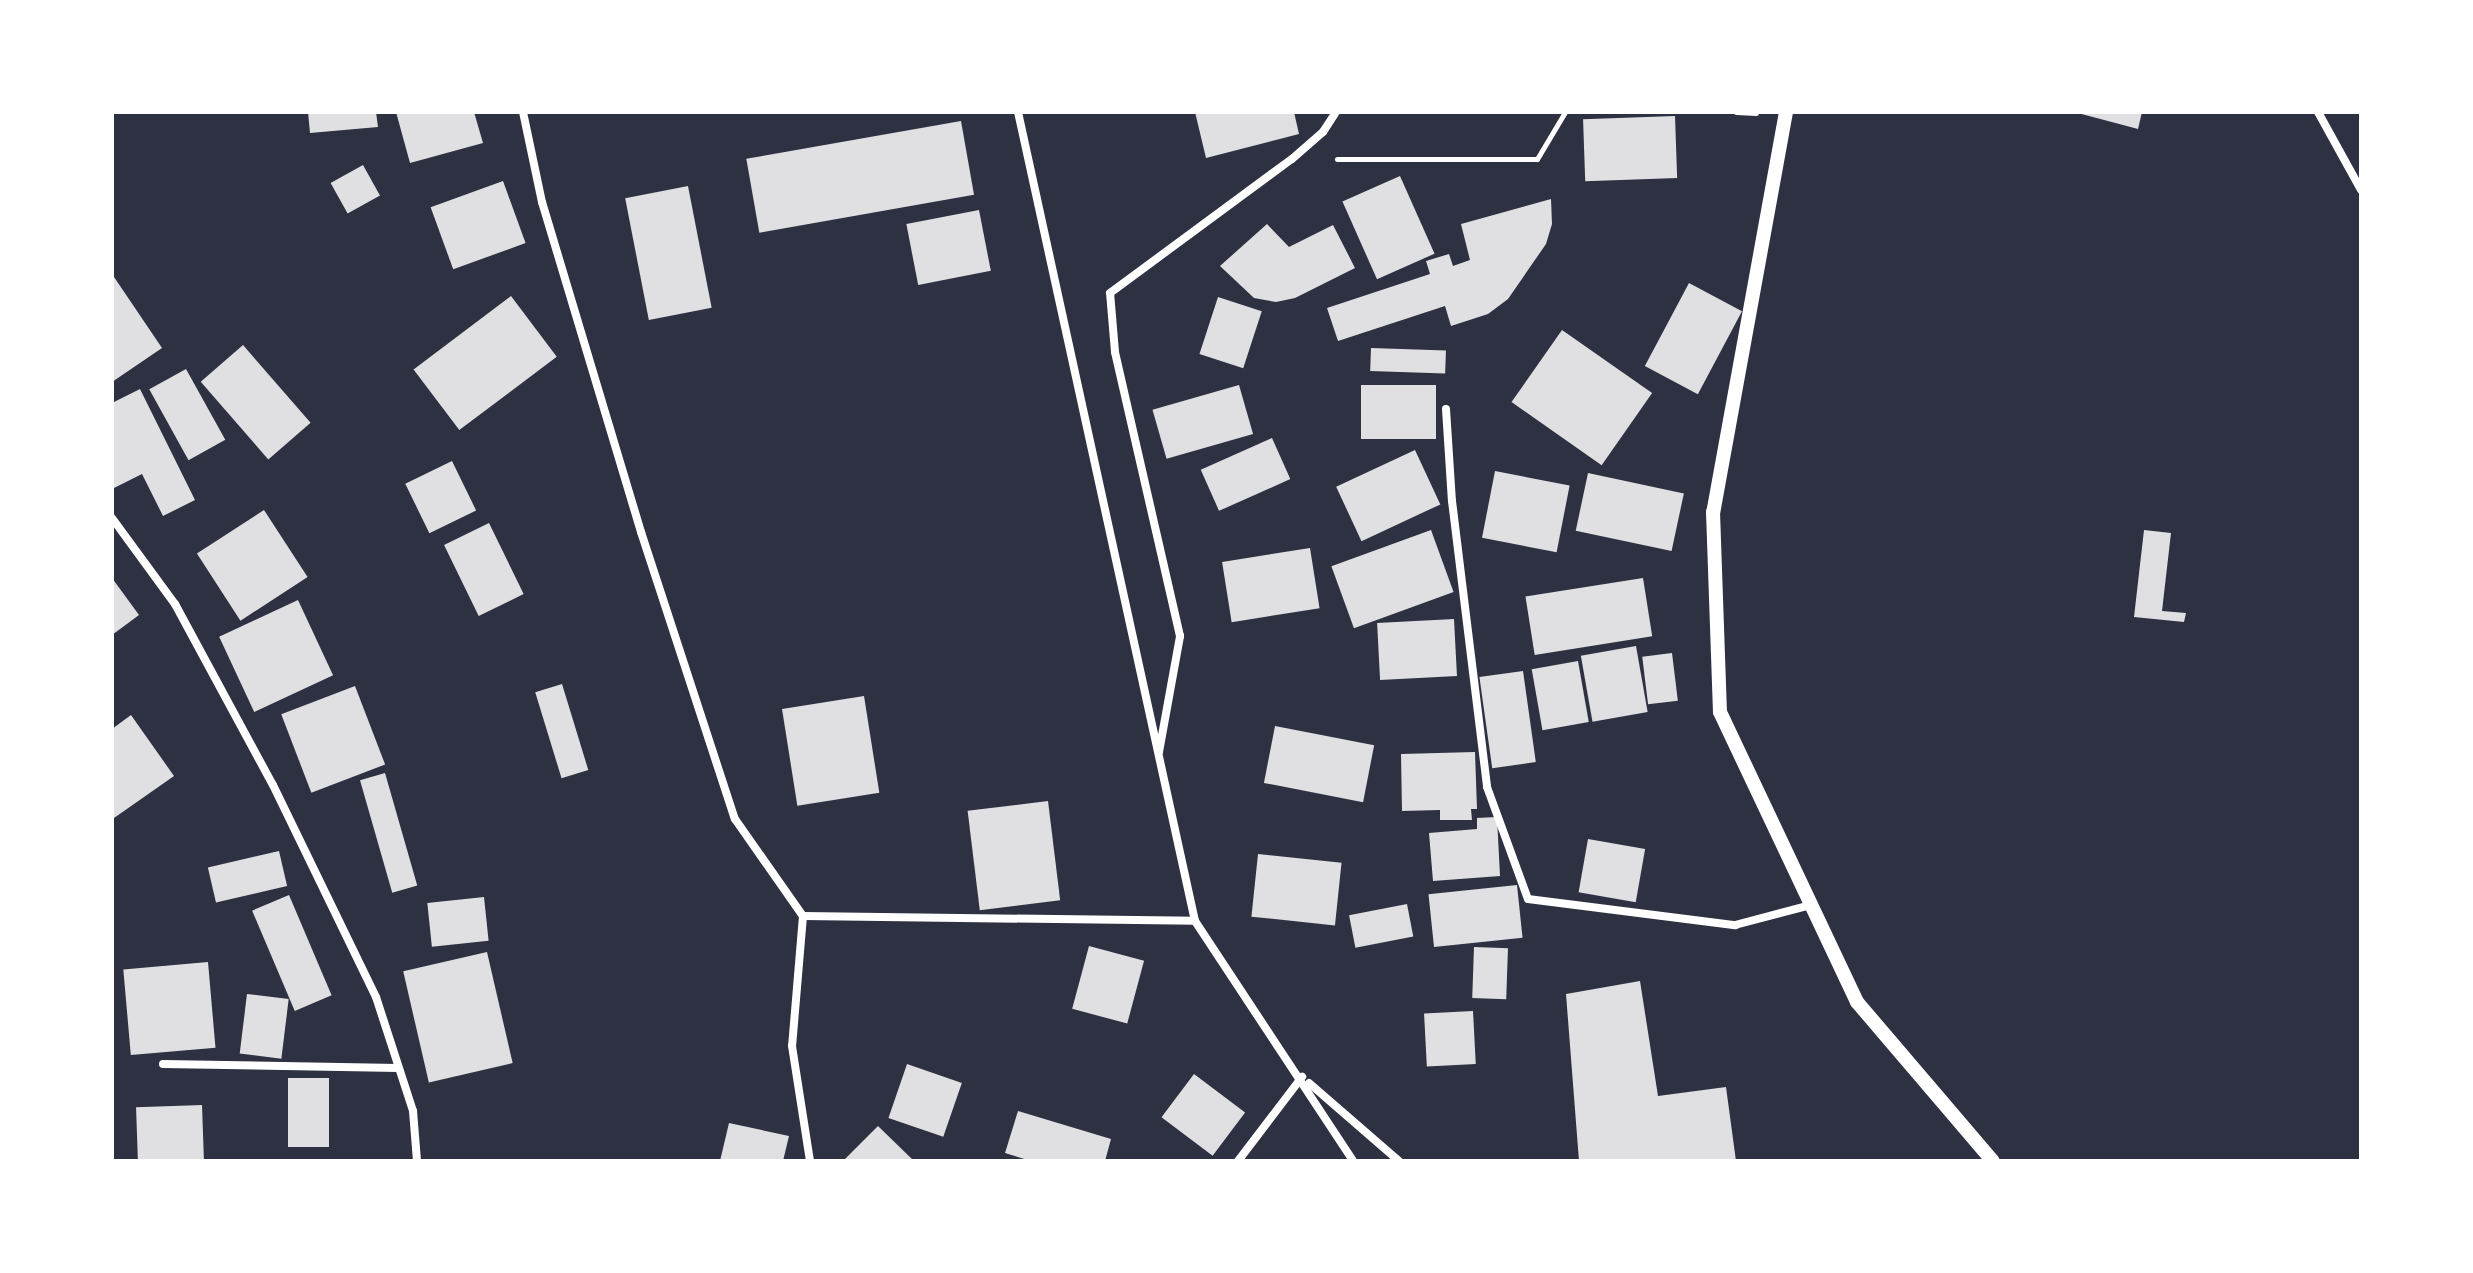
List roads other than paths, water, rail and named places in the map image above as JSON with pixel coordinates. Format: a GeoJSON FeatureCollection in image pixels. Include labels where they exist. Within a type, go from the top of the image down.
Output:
{"type":"FeatureCollection","features":[{"type":"Feature","properties":{"kind":"street"},"geometry":{"type":"LineString","coordinates":[[523,112],[542,202],[641,532],[735,819],[803,916],[792,1046],[810,1161]]}},
{"type":"Feature","properties":{"kind":"street"},"geometry":{"type":"LineString","coordinates":[[1018,112],[1195,921],[1302,1077],[1353,1161]]}},
{"type":"Feature","properties":{"kind":"street"},"geometry":{"type":"LineString","coordinates":[[1158,756],[1180,636],[1115,352],[1110,293],[1292,159],[1323,132],[1336,112]]}},
{"type":"Feature","properties":{"kind":"street"},"geometry":{"type":"LineString","coordinates":[[1786,112],[1714,527],[1720,712],[1857,1002],[1993,1161]]}},
{"type":"Feature","properties":{"kind":"street"},"geometry":{"type":"LineString","coordinates":[[2318,112],[2361,190]]}},
{"type":"Feature","properties":{"kind":"street"},"geometry":{"type":"LineString","coordinates":[[1446,409],[1452,501],[1487,787],[1528,899],[1735,925],[1811,905]]}},
{"type":"Feature","properties":{"kind":"street"},"geometry":{"type":"LineString","coordinates":[[112,518],[175,604],[273,785],[376,997],[413,1111],[417,1161]]}},
{"type":"Feature","properties":{"kind":"street"},"geometry":{"type":"LineString","coordinates":[[803,916],[1195,921]]}},
{"type":"Feature","properties":{"kind":"street"},"geometry":{"type":"LineString","coordinates":[[163,1064],[398,1068]]}},
{"type":"Feature","properties":{"kind":"street"},"geometry":{"type":"LineString","coordinates":[[1238,1161],[1302,1077]]}},
{"type":"Feature","properties":{"kind":"street"},"geometry":{"type":"LineString","coordinates":[[1302,1077],[1399,1161]]}}]}
